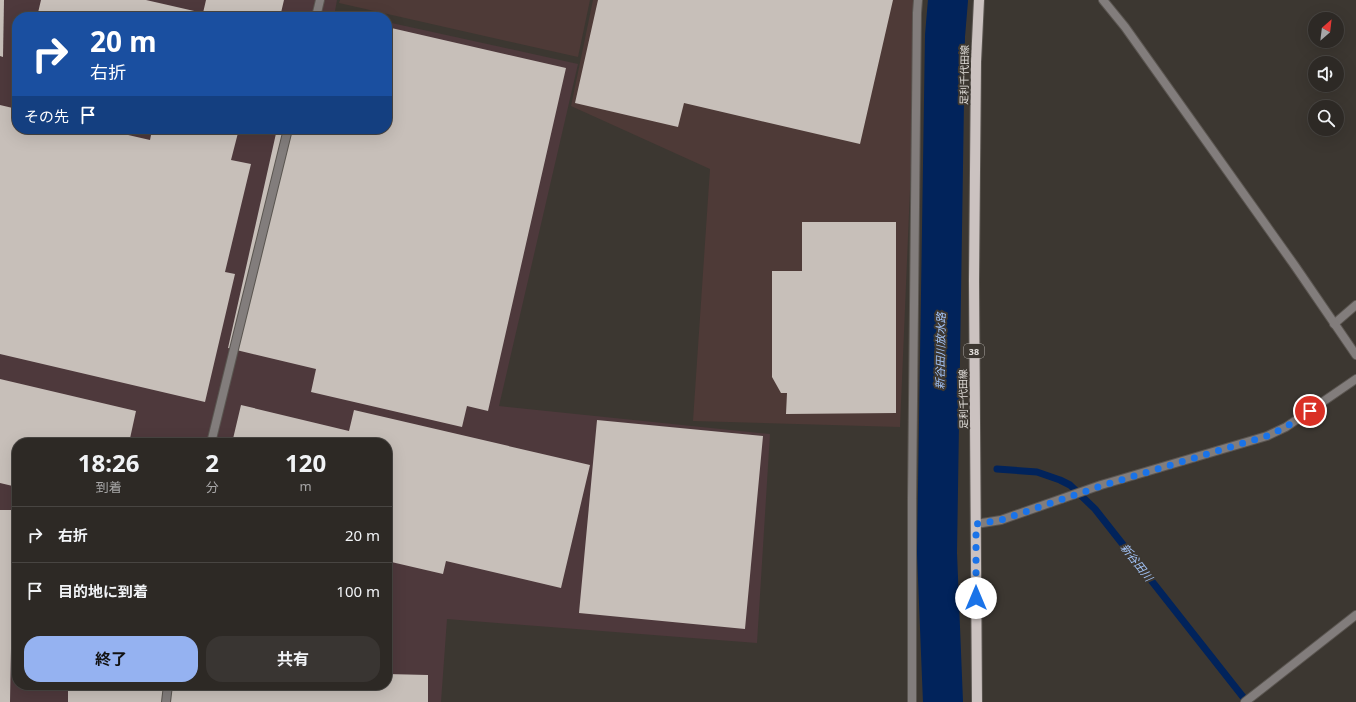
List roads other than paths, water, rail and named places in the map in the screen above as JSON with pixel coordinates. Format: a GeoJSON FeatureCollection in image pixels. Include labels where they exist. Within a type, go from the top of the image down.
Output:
{"type":"FeatureCollection","features":[{"type":"Feature","properties":{"kind":"main road","name":"足利千代田線"},"geometry":{"type":"LineString","coordinates":[[977,702],[974,281],[976,62],[979,0]]}},
{"type":"Feature","properties":{"kind":"street"},"geometry":{"type":"LineString","coordinates":[[317,12],[320,0]]}},
{"type":"Feature","properties":{"kind":"street"},"geometry":{"type":"LineString","coordinates":[[912,702],[912,491],[918,0]]}},
{"type":"Feature","properties":{"kind":"street"},"geometry":{"type":"LineString","coordinates":[[1103,0],[1134,40],[1295,266],[1356,355]]}},
{"type":"Feature","properties":{"kind":"street"},"geometry":{"type":"LineString","coordinates":[[212,438],[287,134]]}},
{"type":"Feature","properties":{"kind":"street"},"geometry":{"type":"LineString","coordinates":[[1334,324],[1356,305]]}},
{"type":"Feature","properties":{"kind":"street"},"geometry":{"type":"LineString","coordinates":[[976,524],[1001,520],[1094,488],[1267,436],[1286,427],[1356,379]]}},
{"type":"Feature","properties":{"kind":"street"},"geometry":{"type":"LineString","coordinates":[[1245,702],[1356,615]]}},
{"type":"Feature","properties":{"kind":"street"},"geometry":{"type":"LineString","coordinates":[[166,702],[167,690]]}},
{"type":"Feature","properties":{"kind":"waterway","name":"新谷田川放水路"},"geometry":{"type":"LineString","coordinates":[[943,702],[937,553],[945,36],[948,0]]}},
{"type":"Feature","properties":{"kind":"waterway","name":"新谷田川"},"geometry":{"type":"LineString","coordinates":[[997,469],[1037,472],[1070,485],[1095,509],[1247,702]]}}]}
